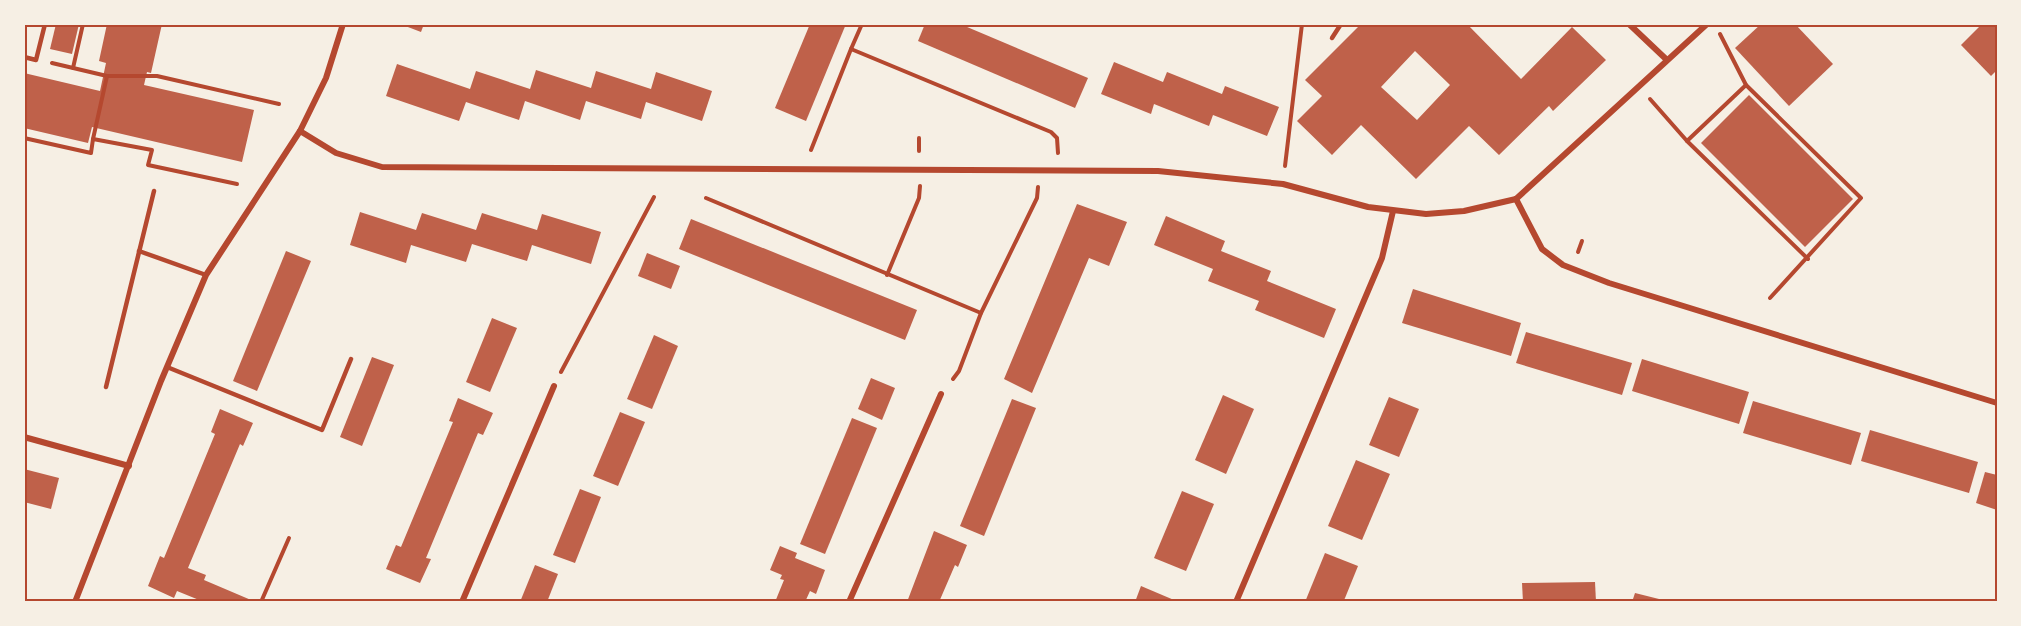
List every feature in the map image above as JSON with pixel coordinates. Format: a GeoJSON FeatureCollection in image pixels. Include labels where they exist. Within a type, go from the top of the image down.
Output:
{"type":"FeatureCollection","features":[{"type":"Feature","properties":{"kind":"street"},"geometry":{"type":"LineString","coordinates":[[75,602],[167,367],[206,275],[300,131],[326,78],[343,24]]}},
{"type":"Feature","properties":{"kind":"street"},"geometry":{"type":"LineString","coordinates":[[1629,24],[1667,60]]}},
{"type":"Feature","properties":{"kind":"street"},"geometry":{"type":"LineString","coordinates":[[300,131],[336,153],[382,167],[1158,171],[1283,184],[1368,207],[1393,212],[1426,214],[1464,211],[1516,199],[1707,24]]}},
{"type":"Feature","properties":{"kind":"street"},"geometry":{"type":"LineString","coordinates":[[1516,199],[1542,249],[1563,265],[1609,283],[1997,403]]}},
{"type":"Feature","properties":{"kind":"street"},"geometry":{"type":"LineString","coordinates":[[1236,602],[1382,258],[1393,212]]}},
{"type":"Feature","properties":{"kind":"street"},"geometry":{"type":"LineString","coordinates":[[462,602],[554,386]]}},
{"type":"Feature","properties":{"kind":"street"},"geometry":{"type":"LineString","coordinates":[[849,602],[941,394]]}},
{"type":"Feature","properties":{"kind":"street"},"geometry":{"type":"LineString","coordinates":[[24,437],[129,466]]}},
{"type":"Feature","properties":{"kind":"lane"},"geometry":{"type":"LineString","coordinates":[[24,57],[36,60],[45,24]]}},
{"type":"Feature","properties":{"kind":"lane"},"geometry":{"type":"LineString","coordinates":[[1332,38],[1341,24]]}},
{"type":"Feature","properties":{"kind":"lane"},"geometry":{"type":"LineString","coordinates":[[106,387],[154,191]]}},
{"type":"Feature","properties":{"kind":"lane"},"geometry":{"type":"LineString","coordinates":[[139,251],[206,275]]}},
{"type":"Feature","properties":{"kind":"lane"},"geometry":{"type":"LineString","coordinates":[[167,367],[322,430],[351,359]]}},
{"type":"Feature","properties":{"kind":"path"},"geometry":{"type":"LineString","coordinates":[[73,68],[83,24]]}},
{"type":"Feature","properties":{"kind":"path"},"geometry":{"type":"LineString","coordinates":[[805,168],[861,24]]}},
{"type":"Feature","properties":{"kind":"path"},"geometry":{"type":"LineString","coordinates":[[1283,184],[1302,24]]}},
{"type":"Feature","properties":{"kind":"path"},"geometry":{"type":"LineString","coordinates":[[1715,24],[1746,85],[1861,198],[1808,259],[1770,298]]}},
{"type":"Feature","properties":{"kind":"path"},"geometry":{"type":"LineString","coordinates":[[851,49],[1051,132],[1057,138],[1058,169]]}},
{"type":"Feature","properties":{"kind":"path"},"geometry":{"type":"LineString","coordinates":[[36,60],[107,76],[157,76],[279,104]]}},
{"type":"Feature","properties":{"kind":"path"},"geometry":{"type":"LineString","coordinates":[[24,138],[91,153],[107,76]]}},
{"type":"Feature","properties":{"kind":"path"},"geometry":{"type":"LineString","coordinates":[[1687,141],[1746,85]]}},
{"type":"Feature","properties":{"kind":"path"},"geometry":{"type":"LineString","coordinates":[[1638,87],[1687,141],[1808,259]]}},
{"type":"Feature","properties":{"kind":"path"},"geometry":{"type":"LineString","coordinates":[[93,139],[152,150],[148,165],[237,184]]}},
{"type":"Feature","properties":{"kind":"path"},"geometry":{"type":"LineString","coordinates":[[887,275],[919,198],[920,168]]}},
{"type":"Feature","properties":{"kind":"path"},"geometry":{"type":"LineString","coordinates":[[941,394],[959,371],[981,313],[1037,198],[1041,169]]}},
{"type":"Feature","properties":{"kind":"path"},"geometry":{"type":"LineString","coordinates":[[554,386],[654,197]]}},
{"type":"Feature","properties":{"kind":"path"},"geometry":{"type":"LineString","coordinates":[[706,198],[981,313]]}},
{"type":"Feature","properties":{"kind":"path"},"geometry":{"type":"LineString","coordinates":[[261,602],[289,538]]}},
{"type":"Feature","properties":{"kind":"building"},"geometry":{"type":"Polygon","coordinates":[[[56,24],[79,24],[72,54],[50,49],[56,24]]]}},
{"type":"Feature","properties":{"kind":"building"},"geometry":{"type":"Polygon","coordinates":[[[107,24],[162,24],[151,73],[147,72],[144,85],[254,110],[242,162],[92,127],[88,143],[24,128],[24,73],[100,91],[106,63],[99,61],[107,24]]]}},
{"type":"Feature","properties":{"kind":"building"},"geometry":{"type":"Polygon","coordinates":[[[400,24],[424,24],[421,32],[400,24]]]}},
{"type":"Feature","properties":{"kind":"building"},"geometry":{"type":"Polygon","coordinates":[[[810,24],[846,24],[806,121],[775,108],[810,24]]]}},
{"type":"Feature","properties":{"kind":"building"},"geometry":{"type":"Polygon","coordinates":[[[925,24],[960,24],[1088,78],[1075,108],[918,41],[925,24]]]}},
{"type":"Feature","properties":{"kind":"building"},"geometry":{"type":"Polygon","coordinates":[[[1361,24],[1467,24],[1521,79],[1572,27],[1606,60],[1553,111],[1549,106],[1499,155],[1469,126],[1416,179],[1361,125],[1332,155],[1297,121],[1322,96],[1305,80],[1361,24]],[[1415,51],[1381,87],[1417,120],[1450,85],[1415,51]]]}},
{"type":"Feature","properties":{"kind":"building"},"geometry":{"type":"Polygon","coordinates":[[[1761,24],[1795,24],[1833,64],[1789,106],[1735,48],[1761,24]]]}},
{"type":"Feature","properties":{"kind":"building"},"geometry":{"type":"Polygon","coordinates":[[[1982,24],[1997,24],[1997,70],[1991,76],[1961,45],[1982,24]]]}},
{"type":"Feature","properties":{"kind":"building"},"geometry":{"type":"Polygon","coordinates":[[[1114,62],[1163,82],[1167,72],[1222,94],[1225,86],[1279,107],[1267,136],[1213,115],[1209,126],[1154,104],[1151,114],[1101,94],[1114,62]]]}},
{"type":"Feature","properties":{"kind":"building"},"geometry":{"type":"Polygon","coordinates":[[[397,64],[470,89],[476,71],[530,89],[536,70],[591,88],[596,71],[651,89],[656,72],[712,91],[702,121],[646,102],[641,119],[586,101],[580,120],[525,101],[519,120],[466,102],[459,121],[386,96],[397,64]]]}},
{"type":"Feature","properties":{"kind":"building"},"geometry":{"type":"Polygon","coordinates":[[[1749,95],[1853,199],[1805,247],[1701,143],[1749,95]]]}},
{"type":"Feature","properties":{"kind":"building"},"geometry":{"type":"Polygon","coordinates":[[[1077,204],[1127,222],[1109,266],[1089,258],[1032,393],[1004,379],[1077,204]]]}},
{"type":"Feature","properties":{"kind":"building"},"geometry":{"type":"Polygon","coordinates":[[[360,212],[416,230],[422,213],[476,230],[482,213],[537,230],[542,214],[601,232],[591,264],[532,245],[527,261],[472,244],[466,262],[411,245],[406,263],[350,245],[360,212]]]}},
{"type":"Feature","properties":{"kind":"building"},"geometry":{"type":"Polygon","coordinates":[[[1166,216],[1225,241],[1221,251],[1271,271],[1267,281],[1336,309],[1324,338],[1255,310],[1259,301],[1208,281],[1213,269],[1154,245],[1166,216]]]}},
{"type":"Feature","properties":{"kind":"building"},"geometry":{"type":"Polygon","coordinates":[[[691,219],[917,310],[905,340],[679,249],[691,219]]]}},
{"type":"Feature","properties":{"kind":"building"},"geometry":{"type":"Polygon","coordinates":[[[286,251],[311,261],[257,391],[233,381],[286,251]]]}},
{"type":"Feature","properties":{"kind":"building"},"geometry":{"type":"Polygon","coordinates":[[[647,253],[680,266],[671,289],[638,276],[647,253]]]}},
{"type":"Feature","properties":{"kind":"building"},"geometry":{"type":"Polygon","coordinates":[[[1413,289],[1521,323],[1511,356],[1402,323],[1413,289]]]}},
{"type":"Feature","properties":{"kind":"building"},"geometry":{"type":"Polygon","coordinates":[[[492,318],[517,328],[490,392],[466,382],[492,318]]]}},
{"type":"Feature","properties":{"kind":"building"},"geometry":{"type":"Polygon","coordinates":[[[1526,332],[1632,363],[1622,395],[1516,363],[1526,332]]]}},
{"type":"Feature","properties":{"kind":"building"},"geometry":{"type":"Polygon","coordinates":[[[654,335],[678,346],[652,409],[627,399],[654,335]]]}},
{"type":"Feature","properties":{"kind":"building"},"geometry":{"type":"Polygon","coordinates":[[[372,357],[394,365],[362,446],[340,437],[372,357]]]}},
{"type":"Feature","properties":{"kind":"building"},"geometry":{"type":"Polygon","coordinates":[[[1642,359],[1749,392],[1739,424],[1632,391],[1642,359]]]}},
{"type":"Feature","properties":{"kind":"building"},"geometry":{"type":"Polygon","coordinates":[[[871,378],[895,388],[882,420],[858,409],[871,378]]]}},
{"type":"Feature","properties":{"kind":"building"},"geometry":{"type":"Polygon","coordinates":[[[1223,395],[1254,409],[1226,474],[1195,460],[1223,395]]]}},
{"type":"Feature","properties":{"kind":"building"},"geometry":{"type":"Polygon","coordinates":[[[1389,397],[1419,409],[1399,457],[1369,445],[1389,397]]]}},
{"type":"Feature","properties":{"kind":"building"},"geometry":{"type":"Polygon","coordinates":[[[458,398],[493,413],[483,435],[478,433],[426,558],[431,559],[420,583],[386,569],[396,545],[401,547],[453,422],[449,421],[458,398]]]}},
{"type":"Feature","properties":{"kind":"building"},"geometry":{"type":"Polygon","coordinates":[[[1012,399],[1036,408],[984,536],[960,526],[1012,399]]]}},
{"type":"Feature","properties":{"kind":"building"},"geometry":{"type":"Polygon","coordinates":[[[1753,401],[1861,433],[1851,465],[1743,433],[1753,401]]]}},
{"type":"Feature","properties":{"kind":"building"},"geometry":{"type":"Polygon","coordinates":[[[220,409],[253,423],[243,446],[240,444],[188,568],[206,575],[204,580],[251,600],[250,602],[204,602],[177,591],[174,598],[148,586],[160,556],[164,558],[215,434],[211,432],[220,409]]]}},
{"type":"Feature","properties":{"kind":"building"},"geometry":{"type":"Polygon","coordinates":[[[620,412],[645,422],[618,486],[593,476],[620,412]]]}},
{"type":"Feature","properties":{"kind":"building"},"geometry":{"type":"Polygon","coordinates":[[[852,418],[877,428],[825,554],[800,544],[852,418]]]}},
{"type":"Feature","properties":{"kind":"building"},"geometry":{"type":"Polygon","coordinates":[[[1870,430],[1978,462],[1969,493],[1861,461],[1870,430]]]}},
{"type":"Feature","properties":{"kind":"building"},"geometry":{"type":"Polygon","coordinates":[[[1356,460],[1390,474],[1362,540],[1328,526],[1356,460]]]}},
{"type":"Feature","properties":{"kind":"building"},"geometry":{"type":"Polygon","coordinates":[[[24,469],[59,478],[51,509],[24,502],[24,469]]]}},
{"type":"Feature","properties":{"kind":"building"},"geometry":{"type":"Polygon","coordinates":[[[1985,472],[1997,475],[1997,510],[1976,503],[1985,472]]]}},
{"type":"Feature","properties":{"kind":"building"},"geometry":{"type":"Polygon","coordinates":[[[580,489],[601,497],[575,563],[553,555],[580,489]]]}},
{"type":"Feature","properties":{"kind":"building"},"geometry":{"type":"Polygon","coordinates":[[[1182,491],[1214,504],[1186,571],[1154,558],[1182,491]]]}},
{"type":"Feature","properties":{"kind":"building"},"geometry":{"type":"Polygon","coordinates":[[[934,531],[967,545],[958,567],[955,565],[939,602],[907,602],[934,531]]]}},
{"type":"Feature","properties":{"kind":"building"},"geometry":{"type":"Polygon","coordinates":[[[780,546],[797,553],[795,558],[825,570],[816,594],[810,591],[805,602],[775,602],[784,580],[780,579],[782,575],[770,570],[780,546]]]}},
{"type":"Feature","properties":{"kind":"building"},"geometry":{"type":"Polygon","coordinates":[[[1325,553],[1358,566],[1345,598],[1343,602],[1305,602],[1325,553]]]}},
{"type":"Feature","properties":{"kind":"building"},"geometry":{"type":"Polygon","coordinates":[[[535,565],[558,574],[547,602],[520,602],[535,565]]]}},
{"type":"Feature","properties":{"kind":"building"},"geometry":{"type":"Polygon","coordinates":[[[1595,582],[1596,602],[1523,602],[1522,583],[1595,582]]]}},
{"type":"Feature","properties":{"kind":"building"},"geometry":{"type":"Polygon","coordinates":[[[1141,586],[1174,600],[1173,602],[1135,602],[1141,586]]]}},
{"type":"Feature","properties":{"kind":"building"},"geometry":{"type":"Polygon","coordinates":[[[1635,593],[1667,601],[1667,602],[1632,602],[1635,593]]]}}]}
